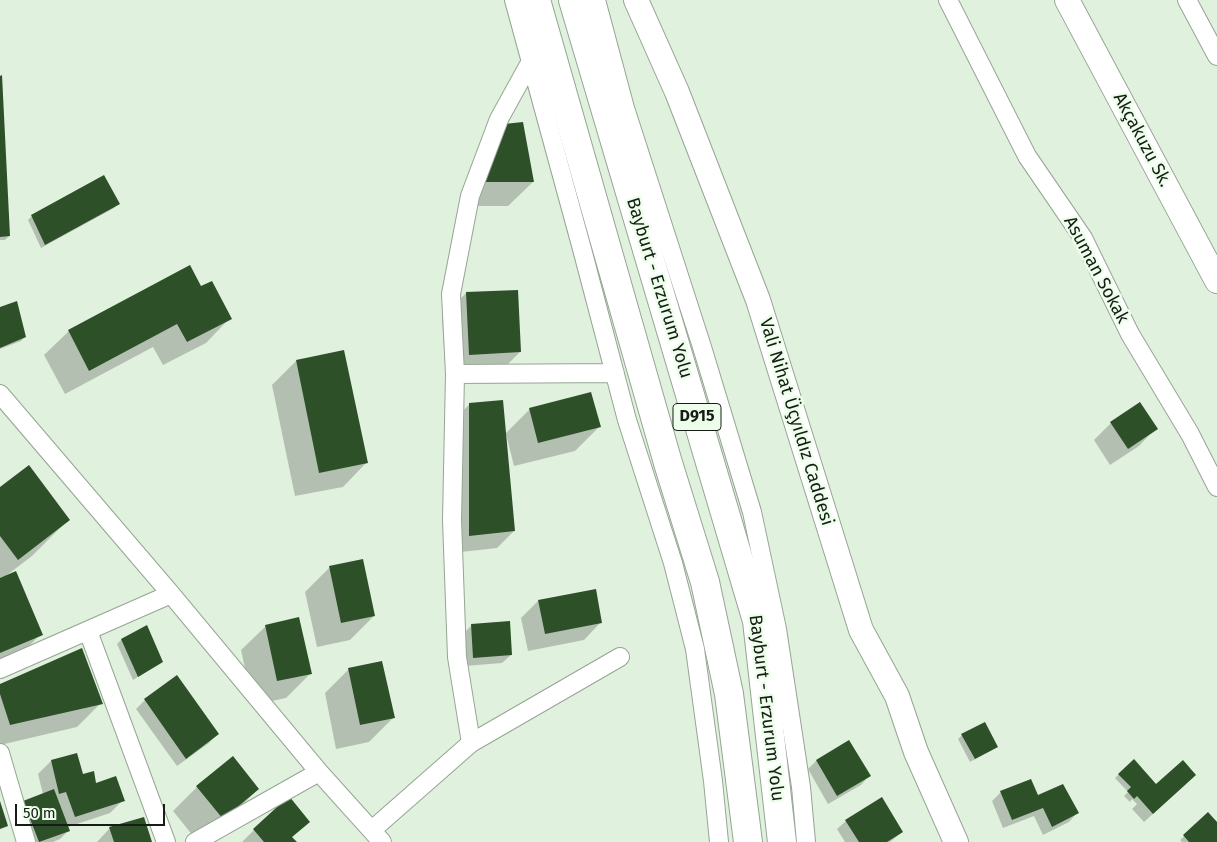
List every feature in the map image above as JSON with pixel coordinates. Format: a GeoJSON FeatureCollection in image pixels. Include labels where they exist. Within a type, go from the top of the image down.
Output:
{"type":"FeatureCollection","features":[{"type":"Feature","properties":{"kind":"highway","name":"Bayburt - Erzurum Yolu"},"geometry":{"type":"LineString","coordinates":[[536,0],[665,454],[705,582],[729,694],[748,842]]}},
{"type":"Feature","properties":{"kind":"highway","name":"Bayburt - Erzurum Yolu"},"geometry":{"type":"LineString","coordinates":[[573,0],[758,621],[782,842]]}},
{"type":"Feature","properties":{"kind":"main road","name":"Vali Nihat Üçyıldız Caddesi"},"geometry":{"type":"LineString","coordinates":[[636,0],[677,92],[758,300],[860,630],[897,696],[916,752],[956,842]]}},
{"type":"Feature","properties":{"kind":"main road","name":"Akçakuzu Sk."},"geometry":{"type":"LineString","coordinates":[[1067,0],[1217,281]]}},
{"type":"Feature","properties":{"kind":"street"},"geometry":{"type":"LineString","coordinates":[[514,0],[627,420],[673,563],[695,649],[713,781],[719,842]]}},
{"type":"Feature","properties":{"kind":"street"},"geometry":{"type":"LineString","coordinates":[[596,0],[625,108],[702,347],[752,512],[777,629],[801,787],[806,842]]}},
{"type":"Feature","properties":{"kind":"street","name":"Asuman Sokak"},"geometry":{"type":"LineString","coordinates":[[948,0],[1027,156],[1083,238],[1130,334],[1190,434],[1217,487]]}},
{"type":"Feature","properties":{"kind":"street"},"geometry":{"type":"LineString","coordinates":[[1187,0],[1217,56]]}},
{"type":"Feature","properties":{"kind":"street"},"geometry":{"type":"LineString","coordinates":[[472,743],[457,657],[452,520],[455,374],[451,294],[470,196],[499,118],[531,61]]}},
{"type":"Feature","properties":{"kind":"street"},"geometry":{"type":"LineString","coordinates":[[455,374],[615,373]]}},
{"type":"Feature","properties":{"kind":"street"},"geometry":{"type":"LineString","coordinates":[[0,395],[172,594],[319,772],[377,836],[472,743],[620,657]]}},
{"type":"Feature","properties":{"kind":"street"},"geometry":{"type":"LineString","coordinates":[[0,669],[172,594]]}},
{"type":"Feature","properties":{"kind":"street"},"geometry":{"type":"LineString","coordinates":[[88,630],[166,842]]}},
{"type":"Feature","properties":{"kind":"street"},"geometry":{"type":"LineString","coordinates":[[0,754],[26,842]]}},
{"type":"Feature","properties":{"kind":"street"},"geometry":{"type":"LineString","coordinates":[[195,842],[319,772]]}},
{"type":"Feature","properties":{"kind":"building"},"geometry":{"type":"Polygon","coordinates":[[[2,75],[10,236],[0,237],[0,76],[2,75]]]}},
{"type":"Feature","properties":{"kind":"building"},"geometry":{"type":"Polygon","coordinates":[[[523,122],[534,182],[485,182],[504,124],[523,122]]]}},
{"type":"Feature","properties":{"kind":"building"},"geometry":{"type":"Polygon","coordinates":[[[104,175],[120,204],[45,245],[31,215],[104,175]]]}},
{"type":"Feature","properties":{"kind":"building"},"geometry":{"type":"Polygon","coordinates":[[[190,265],[201,286],[212,281],[232,319],[187,342],[177,324],[89,371],[68,330],[190,265]]]}},
{"type":"Feature","properties":{"kind":"building"},"geometry":{"type":"Polygon","coordinates":[[[518,290],[521,352],[469,355],[466,292],[518,290]]]}},
{"type":"Feature","properties":{"kind":"building"},"geometry":{"type":"Polygon","coordinates":[[[17,301],[26,337],[0,348],[0,307],[17,301]]]}},
{"type":"Feature","properties":{"kind":"building"},"geometry":{"type":"Polygon","coordinates":[[[344,350],[368,463],[319,473],[296,360],[344,350]]]}},
{"type":"Feature","properties":{"kind":"building"},"geometry":{"type":"Polygon","coordinates":[[[591,392],[601,427],[538,443],[529,408],[591,392]]]}},
{"type":"Feature","properties":{"kind":"building"},"geometry":{"type":"Polygon","coordinates":[[[503,400],[515,531],[469,536],[469,403],[503,400]]]}},
{"type":"Feature","properties":{"kind":"building"},"geometry":{"type":"Polygon","coordinates":[[[1140,402],[1158,429],[1128,449],[1110,422],[1140,402]]]}},
{"type":"Feature","properties":{"kind":"building"},"geometry":{"type":"Polygon","coordinates":[[[29,465],[70,520],[18,560],[0,536],[0,487],[29,465]]]}},
{"type":"Feature","properties":{"kind":"building"},"geometry":{"type":"Polygon","coordinates":[[[363,559],[375,616],[341,623],[329,566],[363,559]]]}},
{"type":"Feature","properties":{"kind":"building"},"geometry":{"type":"Polygon","coordinates":[[[16,571],[43,635],[0,653],[0,578],[16,571]]]}},
{"type":"Feature","properties":{"kind":"building"},"geometry":{"type":"Polygon","coordinates":[[[596,589],[602,623],[545,634],[538,600],[596,589]]]}},
{"type":"Feature","properties":{"kind":"building"},"geometry":{"type":"Polygon","coordinates":[[[299,617],[312,674],[277,681],[265,625],[299,617]]]}},
{"type":"Feature","properties":{"kind":"building"},"geometry":{"type":"Polygon","coordinates":[[[510,621],[512,655],[473,658],[471,624],[510,621]]]}},
{"type":"Feature","properties":{"kind":"building"},"geometry":{"type":"Polygon","coordinates":[[[147,625],[163,662],[138,677],[121,639],[147,625]]]}},
{"type":"Feature","properties":{"kind":"building"},"geometry":{"type":"Polygon","coordinates":[[[82,648],[103,704],[10,725],[0,694],[0,684],[82,648]]]}},
{"type":"Feature","properties":{"kind":"building"},"geometry":{"type":"Polygon","coordinates":[[[382,661],[395,718],[360,725],[348,668],[382,661]]]}},
{"type":"Feature","properties":{"kind":"building"},"geometry":{"type":"Polygon","coordinates":[[[177,675],[219,734],[186,759],[144,699],[177,675]]]}},
{"type":"Feature","properties":{"kind":"building"},"geometry":{"type":"Polygon","coordinates":[[[985,722],[998,747],[975,759],[961,734],[985,722]]]}},
{"type":"Feature","properties":{"kind":"building"},"geometry":{"type":"Polygon","coordinates":[[[849,740],[871,776],[837,796],[816,760],[849,740]]]}},
{"type":"Feature","properties":{"kind":"building"},"geometry":{"type":"Polygon","coordinates":[[[77,753],[83,774],[94,771],[96,783],[116,776],[125,801],[75,817],[66,792],[59,794],[51,760],[77,753]]]}},
{"type":"Feature","properties":{"kind":"building"},"geometry":{"type":"Polygon","coordinates":[[[233,756],[259,789],[223,819],[196,786],[233,756]]]}},
{"type":"Feature","properties":{"kind":"building"},"geometry":{"type":"Polygon","coordinates":[[[1134,759],[1156,784],[1183,760],[1196,775],[1153,814],[1137,796],[1134,799],[1127,791],[1131,787],[1118,774],[1134,759]]]}},
{"type":"Feature","properties":{"kind":"building"},"geometry":{"type":"Polygon","coordinates":[[[1031,779],[1038,795],[1063,784],[1079,813],[1052,827],[1043,808],[1012,820],[1000,791],[1031,779]]]}},
{"type":"Feature","properties":{"kind":"building"},"geometry":{"type":"Polygon","coordinates":[[[54,789],[70,831],[39,842],[23,801],[54,789]]]}},
{"type":"Feature","properties":{"kind":"building"},"geometry":{"type":"Polygon","coordinates":[[[289,796],[310,822],[292,837],[297,842],[264,842],[253,829],[289,796]]]}},
{"type":"Feature","properties":{"kind":"building"},"geometry":{"type":"Polygon","coordinates":[[[882,797],[903,832],[887,842],[859,842],[845,820],[882,797]]]}},
{"type":"Feature","properties":{"kind":"building"},"geometry":{"type":"Polygon","coordinates":[[[0,801],[8,826],[0,829],[0,801]]]}},
{"type":"Feature","properties":{"kind":"building"},"geometry":{"type":"Polygon","coordinates":[[[1208,812],[1217,822],[1217,842],[1189,842],[1183,835],[1208,812]]]}},
{"type":"Feature","properties":{"kind":"building"},"geometry":{"type":"Polygon","coordinates":[[[144,817],[152,842],[114,842],[109,827],[144,817]]]}}]}
